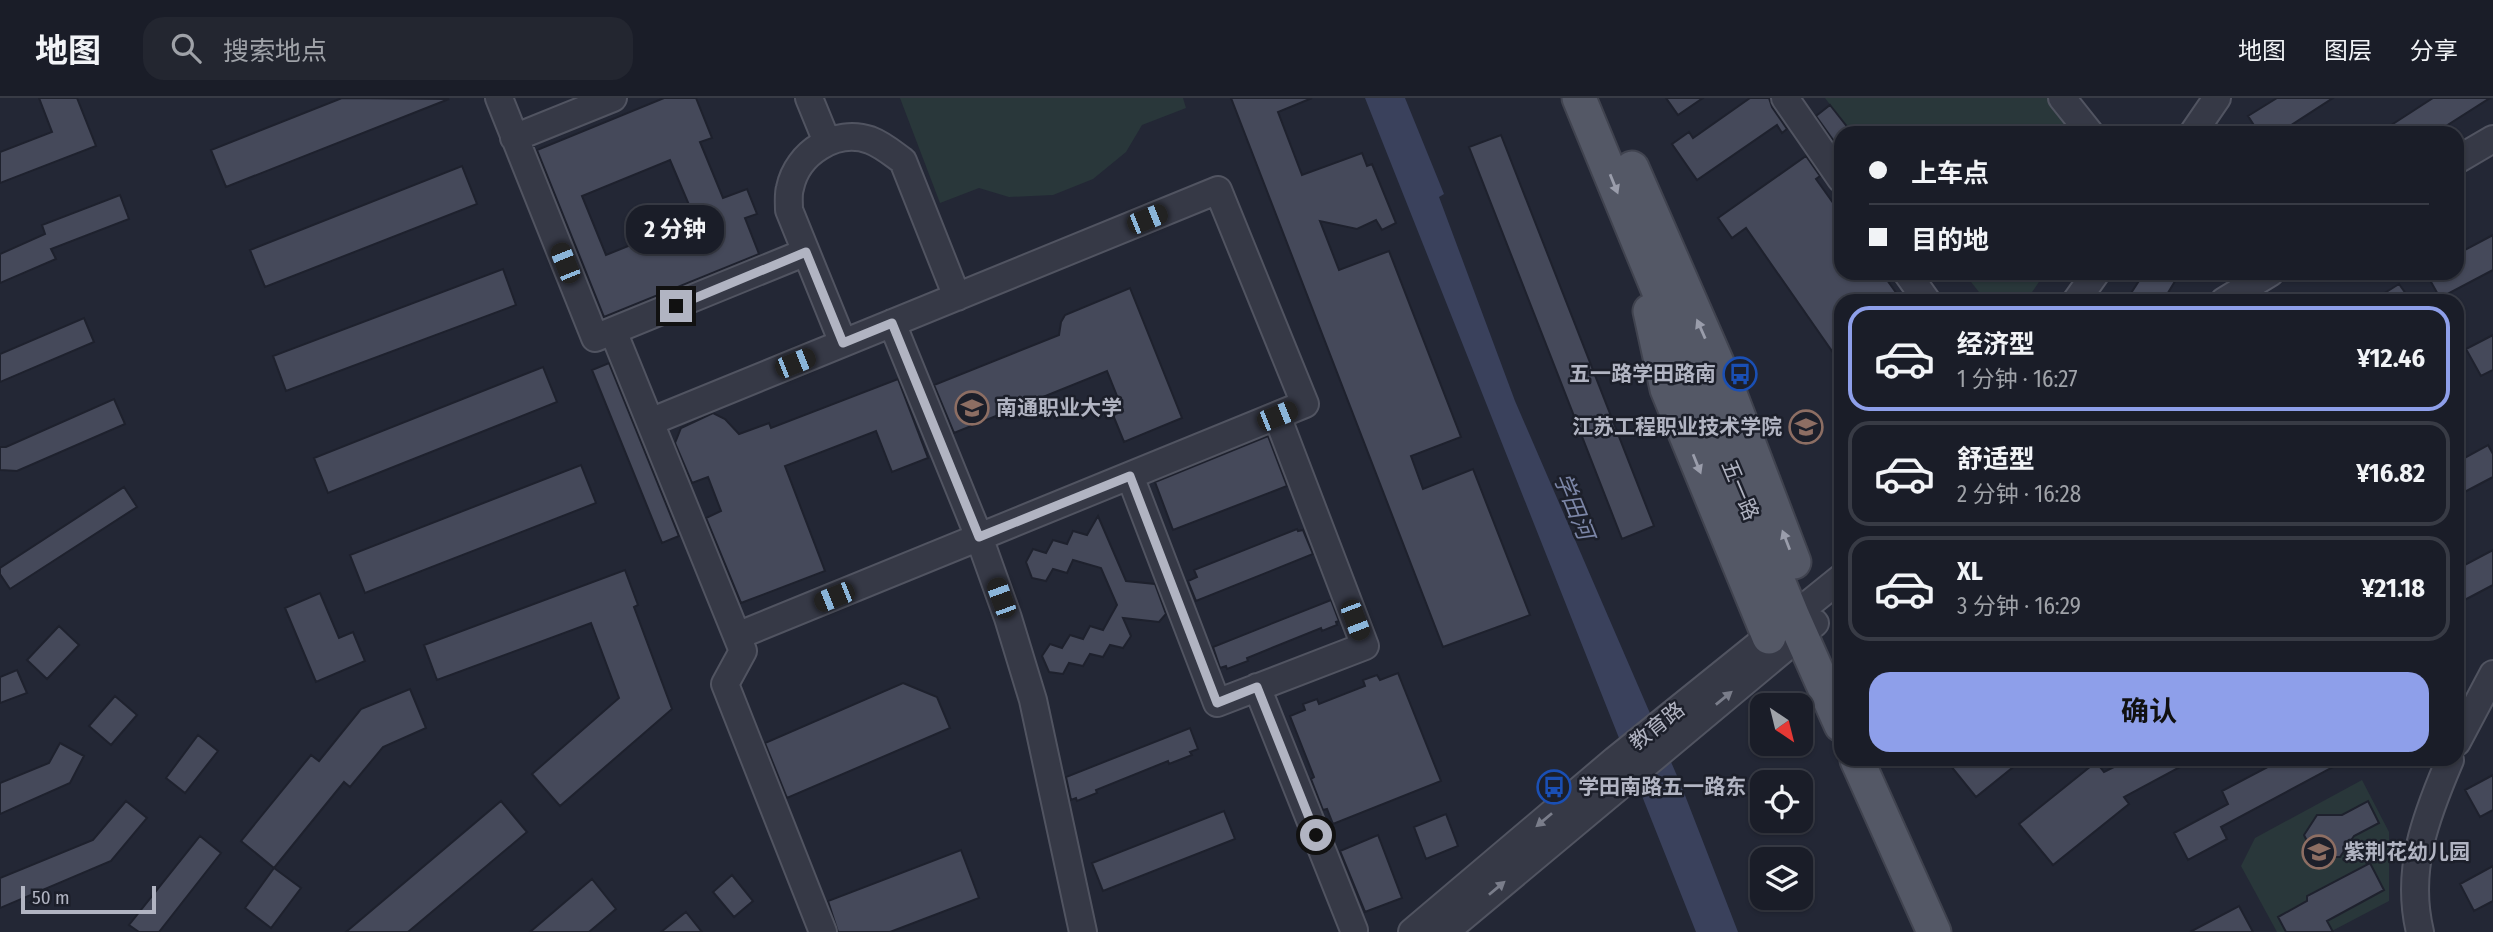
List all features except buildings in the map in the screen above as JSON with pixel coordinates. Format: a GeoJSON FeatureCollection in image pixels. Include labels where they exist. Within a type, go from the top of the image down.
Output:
{"type":"FeatureCollection","features":[{"type":"Feature","properties":{"kind":"main road"},"geometry":{"type":"LineString","coordinates":[[1579,98],[1634,233],[1667,389],[1805,619]]}},
{"type":"Feature","properties":{"kind":"main road","name":"五一路"},"geometry":{"type":"LineString","coordinates":[[1601,98],[1725,381],[1834,704]]}},
{"type":"Feature","properties":{"kind":"main road","name":"五一路"},"geometry":{"type":"LineString","coordinates":[[1805,619],[1834,663]]}},
{"type":"Feature","properties":{"kind":"main road"},"geometry":{"type":"LineString","coordinates":[[1860,766],[1934,932]]}},
{"type":"Feature","properties":{"kind":"main road"},"geometry":{"type":"LineString","coordinates":[[1882,766],[1955,932]]}},
{"type":"Feature","properties":{"kind":"street"},"geometry":{"type":"LineString","coordinates":[[499,98],[595,338],[806,252]]}},
{"type":"Feature","properties":{"kind":"street"},"geometry":{"type":"LineString","coordinates":[[514,138],[613,98]]}},
{"type":"Feature","properties":{"kind":"street"},"geometry":{"type":"LineString","coordinates":[[808,98],[827,142]]}},
{"type":"Feature","properties":{"kind":"street"},"geometry":{"type":"LineString","coordinates":[[1785,98],[1834,168]]}},
{"type":"Feature","properties":{"kind":"street"},"geometry":{"type":"LineString","coordinates":[[2062,98],[2084,126]]}},
{"type":"Feature","properties":{"kind":"street"},"geometry":{"type":"LineString","coordinates":[[2202,126],[2217,98]]}},
{"type":"Feature","properties":{"kind":"street"},"geometry":{"type":"LineString","coordinates":[[843,343],[789,210],[789,189],[796,170],[809,153],[827,142],[847,137],[868,139],[887,148],[902,161],[957,297]]}},
{"type":"Feature","properties":{"kind":"street"},"geometry":{"type":"LineString","coordinates":[[2464,156],[2493,139]]}},
{"type":"Feature","properties":{"kind":"street"},"geometry":{"type":"LineString","coordinates":[[650,422],[1218,190],[1305,404],[737,636]]}},
{"type":"Feature","properties":{"kind":"street"},"geometry":{"type":"LineString","coordinates":[[2236,294],[2258,280]]}},
{"type":"Feature","properties":{"kind":"street"},"geometry":{"type":"LineString","coordinates":[[892,323],[979,537],[1008,618],[1033,700],[1083,932]]}},
{"type":"Feature","properties":{"kind":"street"},"geometry":{"type":"LineString","coordinates":[[613,331],[743,651],[725,684],[823,932]]}},
{"type":"Feature","properties":{"kind":"street"},"geometry":{"type":"LineString","coordinates":[[1130,476],[1217,703],[1364,646],[1277,416]]}},
{"type":"Feature","properties":{"kind":"street","name":"教育路"},"geometry":{"type":"LineString","coordinates":[[1412,932],[1619,771],[1805,619],[1834,586]]}},
{"type":"Feature","properties":{"kind":"street"},"geometry":{"type":"LineString","coordinates":[[2464,729],[2493,674]]}},
{"type":"Feature","properties":{"kind":"street"},"geometry":{"type":"LineString","coordinates":[[1257,687],[1354,930]]}},
{"type":"Feature","properties":{"kind":"street"},"geometry":{"type":"LineString","coordinates":[[2420,932],[2417,921],[2416,862],[2425,818],[2447,766]]}},
{"type":"Feature","properties":{"kind":"street","name":"教育路"},"geometry":{"type":"LineString","coordinates":[[1445,932],[1619,771]]}},
{"type":"Feature","properties":{"kind":"shaded area"},"geometry":{"type":"Polygon","coordinates":[[[900,98],[1183,98],[1186,108],[1142,125],[1126,152],[1093,179],[1053,195],[1009,197],[979,188],[940,203],[900,98]]]}},
{"type":"Feature","properties":{"kind":"shaded area"},"geometry":{"type":"Polygon","coordinates":[[[1825,98],[2054,98],[2076,126],[1847,126],[1825,98]]]}},
{"type":"Feature","properties":{"kind":"shaded area"},"geometry":{"type":"Polygon","coordinates":[[[1970,280],[2040,280],[2031,294],[1980,294],[1970,280]]]}},
{"type":"Feature","properties":{"kind":"shaded area","name":"紫荆花幼儿园"},"geometry":{"type":"Polygon","coordinates":[[[2362,780],[2389,832],[2389,901],[2330,932],[2327,921],[2369,863],[2306,897],[2307,901],[2278,917],[2286,932],[2277,932],[2241,866],[2255,838],[2362,780]],[[2367,801],[2342,815],[2317,815],[2304,835],[2315,857],[2379,823],[2367,801]]]}},
{"type":"Feature","properties":{"kind":"water"},"geometry":{"type":"Polygon","coordinates":[[[1365,98],[1405,98],[1444,194],[1439,197],[1515,401],[1681,785],[1738,932],[1696,932],[1365,98]]]}},
{"type":"Feature","properties":{"kind":"place","name":"五一路学田路南"},"geometry":{"type":"Point","coordinates":[1740,374]}},
{"type":"Feature","properties":{"kind":"place","name":"南通职业大学"},"geometry":{"type":"Point","coordinates":[972,408]}},
{"type":"Feature","properties":{"kind":"place","name":"江苏工程职业技术学院"},"geometry":{"type":"Point","coordinates":[1806,427]}},
{"type":"Feature","properties":{"kind":"place","name":"学田南路五一路东"},"geometry":{"type":"Point","coordinates":[1554,787]}},
{"type":"Feature","properties":{"kind":"place","name":"紫荆花幼儿园"},"geometry":{"type":"Point","coordinates":[2319,852]}},
{"type":"Feature","properties":{"kind":"route"},"geometry":{"type":"LineString","coordinates":[[676,306],[806,252],[843,343],[892,323],[979,537],[1130,476],[1217,703],[1257,687],[1316,835]]}},
{"type":"Feature","properties":{"kind":"water label","name":"学田河"},"geometry":{"type":"Point","coordinates":[1574,506]}}]}
